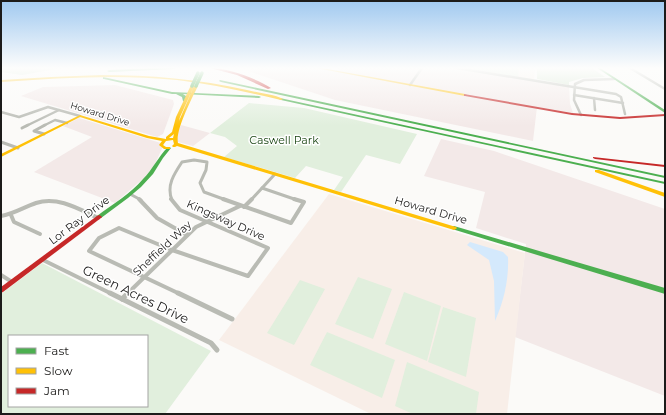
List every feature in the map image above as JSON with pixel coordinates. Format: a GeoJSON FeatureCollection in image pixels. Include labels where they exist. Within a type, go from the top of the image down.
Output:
{"type":"FeatureCollection","features":[{"type":"Feature","properties":{"kind":"main road"},"geometry":{"type":"LineString","coordinates":[[147,87],[183,95],[184,101]]}},
{"type":"Feature","properties":{"kind":"main road","name":"Lor Ray Drive"},"geometry":{"type":"LineString","coordinates":[[160,156],[158,155],[164,142],[174,133],[182,117],[193,87]]}},
{"type":"Feature","properties":{"kind":"main road"},"geometry":{"type":"LineString","coordinates":[[229,87],[665,183]]}},
{"type":"Feature","properties":{"kind":"main road"},"geometry":{"type":"LineString","coordinates":[[254,87],[665,177]]}},
{"type":"Feature","properties":{"kind":"main road"},"geometry":{"type":"LineString","coordinates":[[269,87],[311,100]]}},
{"type":"Feature","properties":{"kind":"main road"},"geometry":{"type":"LineString","coordinates":[[423,87],[581,116],[648,117],[665,115]]}},
{"type":"Feature","properties":{"kind":"main road"},"geometry":{"type":"LineString","coordinates":[[627,87],[657,107],[665,115]]}},
{"type":"Feature","properties":{"kind":"main road"},"geometry":{"type":"LineString","coordinates":[[167,92],[190,95],[251,96],[294,101]]}},
{"type":"Feature","properties":{"kind":"main road","name":"Lor Ray Drive"},"geometry":{"type":"LineString","coordinates":[[1,290],[130,194],[151,173],[160,156],[174,144],[184,101],[190,95]]}},
{"type":"Feature","properties":{"kind":"main road"},"geometry":{"type":"LineString","coordinates":[[646,100],[658,112],[648,117]]}},
{"type":"Feature","properties":{"kind":"main road"},"geometry":{"type":"LineString","coordinates":[[1,156],[80,116]]}},
{"type":"Feature","properties":{"kind":"main road","name":"Howard Drive"},"geometry":{"type":"LineString","coordinates":[[80,116],[148,139],[164,142]]}},
{"type":"Feature","properties":{"kind":"main road"},"geometry":{"type":"LineString","coordinates":[[164,142],[174,144]]}},
{"type":"Feature","properties":{"kind":"main road"},"geometry":{"type":"LineString","coordinates":[[164,142],[174,144]]}},
{"type":"Feature","properties":{"kind":"main road","name":"Howard Drive"},"geometry":{"type":"LineString","coordinates":[[174,144],[665,291]]}},
{"type":"Feature","properties":{"kind":"main road"},"geometry":{"type":"LineString","coordinates":[[536,148],[665,166]]}},
{"type":"Feature","properties":{"kind":"main road"},"geometry":{"type":"LineString","coordinates":[[532,153],[609,175],[665,195]]}},
{"type":"Feature","properties":{"kind":"street"},"geometry":{"type":"LineString","coordinates":[[573,87],[581,116]]}},
{"type":"Feature","properties":{"kind":"street"},"geometry":{"type":"LineString","coordinates":[[575,87],[616,94],[621,97],[625,114]]}},
{"type":"Feature","properties":{"kind":"street"},"geometry":{"type":"LineString","coordinates":[[574,95],[623,103]]}},
{"type":"Feature","properties":{"kind":"street"},"geometry":{"type":"LineString","coordinates":[[594,98],[595,110]]}},
{"type":"Feature","properties":{"kind":"street","name":"Howard Drive"},"geometry":{"type":"LineString","coordinates":[[1,112],[19,117],[45,108],[80,116]]}},
{"type":"Feature","properties":{"kind":"street"},"geometry":{"type":"LineString","coordinates":[[22,128],[59,110]]}},
{"type":"Feature","properties":{"kind":"street"},"geometry":{"type":"LineString","coordinates":[[44,134],[34,131],[55,120],[67,123]]}},
{"type":"Feature","properties":{"kind":"street"},"geometry":{"type":"LineString","coordinates":[[1,142],[18,148]]}},
{"type":"Feature","properties":{"kind":"street","name":"Kingsway Drive"},"geometry":{"type":"LineString","coordinates":[[232,318],[144,278],[91,252],[90,249],[104,235],[119,228],[172,250],[248,276],[268,248],[180,210],[168,192],[170,181],[182,162],[194,160],[207,162],[208,166],[200,178],[200,186],[208,195],[291,223],[304,202],[262,188]]}},
{"type":"Feature","properties":{"kind":"street","name":"Sheffield Way"},"geometry":{"type":"LineString","coordinates":[[122,299],[196,227],[242,206],[275,174]]}},
{"type":"Feature","properties":{"kind":"street"},"geometry":{"type":"LineString","coordinates":[[130,194],[141,198],[156,217],[162,222],[187,235]]}},
{"type":"Feature","properties":{"kind":"street"},"geometry":{"type":"LineString","coordinates":[[1,216],[11,215],[37,203],[51,200],[61,202],[98,218]]}},
{"type":"Feature","properties":{"kind":"street"},"geometry":{"type":"LineString","coordinates":[[11,215],[14,222],[40,234]]}},
{"type":"Feature","properties":{"kind":"street","name":"Green Acres Drive"},"geometry":{"type":"LineString","coordinates":[[43,260],[211,343],[217,350]]}},
{"type":"Feature","properties":{"kind":"street"},"geometry":{"type":"LineString","coordinates":[[1,276],[12,282]]}},
{"type":"Feature","properties":{"kind":"shaded area"},"geometry":{"type":"Polygon","coordinates":[[[42,87],[124,87],[173,100],[174,104],[163,134],[157,137],[21,96],[42,87]]]}},
{"type":"Feature","properties":{"kind":"shaded area"},"geometry":{"type":"Polygon","coordinates":[[[297,87],[569,87],[570,104],[573,113],[537,107],[533,141],[335,100],[297,87]]]}},
{"type":"Feature","properties":{"kind":"shaded area"},"geometry":{"type":"Polygon","coordinates":[[[79,118],[164,144],[155,164],[145,177],[115,203],[34,172],[92,137],[63,126],[79,118]]]}},
{"type":"Feature","properties":{"kind":"shaded area"},"geometry":{"type":"Polygon","coordinates":[[[181,125],[210,133],[193,146],[174,141],[181,125]]]}},
{"type":"Feature","properties":{"kind":"shaded area"},"geometry":{"type":"Polygon","coordinates":[[[441,139],[494,151],[665,209],[665,396],[515,337],[526,244],[476,228],[485,192],[424,176],[441,139]]]}},
{"type":"Feature","properties":{"kind":"shaded area"},"geometry":{"type":"Polygon","coordinates":[[[329,194],[525,253],[507,414],[371,414],[219,340],[329,194]]]}},
{"type":"Feature","properties":{"kind":"green space","name":"Caswell Park"},"geometry":{"type":"Polygon","coordinates":[[[249,103],[304,108],[417,134],[400,164],[366,155],[341,192],[334,190],[343,177],[306,166],[295,178],[224,157],[237,146],[225,137],[210,133],[249,103]]]}},
{"type":"Feature","properties":{"kind":"green space"},"geometry":{"type":"Polygon","coordinates":[[[42,263],[211,351],[165,414],[1,414],[1,294],[42,263]]]}},
{"type":"Feature","properties":{"kind":"green space"},"geometry":{"type":"Polygon","coordinates":[[[358,277],[392,289],[373,339],[335,324],[358,277]]]}},
{"type":"Feature","properties":{"kind":"green space"},"geometry":{"type":"Polygon","coordinates":[[[300,280],[325,289],[294,345],[267,333],[300,280]]]}},
{"type":"Feature","properties":{"kind":"green space"},"geometry":{"type":"Polygon","coordinates":[[[404,292],[441,306],[427,361],[385,344],[404,292]]]}},
{"type":"Feature","properties":{"kind":"green space"},"geometry":{"type":"Polygon","coordinates":[[[443,307],[476,318],[466,377],[428,362],[443,307]]]}},
{"type":"Feature","properties":{"kind":"green space"},"geometry":{"type":"Polygon","coordinates":[[[327,332],[395,360],[382,398],[310,365],[327,332]]]}},
{"type":"Feature","properties":{"kind":"green space"},"geometry":{"type":"Polygon","coordinates":[[[407,362],[479,392],[476,414],[413,414],[395,406],[407,362]]]}},
{"type":"Feature","properties":{"kind":"water"},"geometry":{"type":"Polygon","coordinates":[[[470,242],[503,252],[508,257],[508,273],[505,290],[495,321],[494,281],[489,260],[467,245],[470,242]]]}},
{"type":"Feature","properties":{"kind":"traffic: fast"},"geometry":{"type":"LineString","coordinates":[[146,87],[172,93],[259,97]]}},
{"type":"Feature","properties":{"kind":"traffic: fast"},"geometry":{"type":"LineString","coordinates":[[250,87],[665,177]]}},
{"type":"Feature","properties":{"kind":"traffic: fast"},"geometry":{"type":"LineString","coordinates":[[627,87],[665,112]]}},
{"type":"Feature","properties":{"kind":"traffic: fast"},"geometry":{"type":"LineString","coordinates":[[178,94],[184,96],[185,101]]}},
{"type":"Feature","properties":{"kind":"traffic: fast"},"geometry":{"type":"LineString","coordinates":[[281,99],[665,183]]}},
{"type":"Feature","properties":{"kind":"traffic: fast"},"geometry":{"type":"LineString","coordinates":[[99,217],[140,186],[169,148]]}},
{"type":"Feature","properties":{"kind":"traffic: fast"},"geometry":{"type":"LineString","coordinates":[[454,228],[665,291]]}},
{"type":"Feature","properties":{"kind":"traffic: slow"},"geometry":{"type":"LineString","coordinates":[[167,138],[174,133],[178,117],[191,87]]}},
{"type":"Feature","properties":{"kind":"traffic: slow"},"geometry":{"type":"LineString","coordinates":[[175,139],[182,117],[195,87]]}},
{"type":"Feature","properties":{"kind":"traffic: slow"},"geometry":{"type":"LineString","coordinates":[[228,87],[281,99]]}},
{"type":"Feature","properties":{"kind":"traffic: slow"},"geometry":{"type":"LineString","coordinates":[[423,87],[465,95]]}},
{"type":"Feature","properties":{"kind":"traffic: slow"},"geometry":{"type":"LineString","coordinates":[[1,156],[80,116],[148,137],[165,140]]}},
{"type":"Feature","properties":{"kind":"traffic: slow"},"geometry":{"type":"LineString","coordinates":[[169,148],[165,148],[161,145],[165,140],[175,139],[176,144],[174,146]]}},
{"type":"Feature","properties":{"kind":"traffic: slow"},"geometry":{"type":"LineString","coordinates":[[176,144],[454,228]]}},
{"type":"Feature","properties":{"kind":"traffic: slow"},"geometry":{"type":"LineString","coordinates":[[597,171],[665,195]]}},
{"type":"Feature","properties":{"kind":"traffic: jam"},"geometry":{"type":"LineString","coordinates":[[465,95],[572,114],[620,118],[665,115]]}},
{"type":"Feature","properties":{"kind":"traffic: jam"},"geometry":{"type":"LineString","coordinates":[[595,158],[665,166]]}},
{"type":"Feature","properties":{"kind":"traffic: jam"},"geometry":{"type":"LineString","coordinates":[[1,290],[99,217]]}}]}
